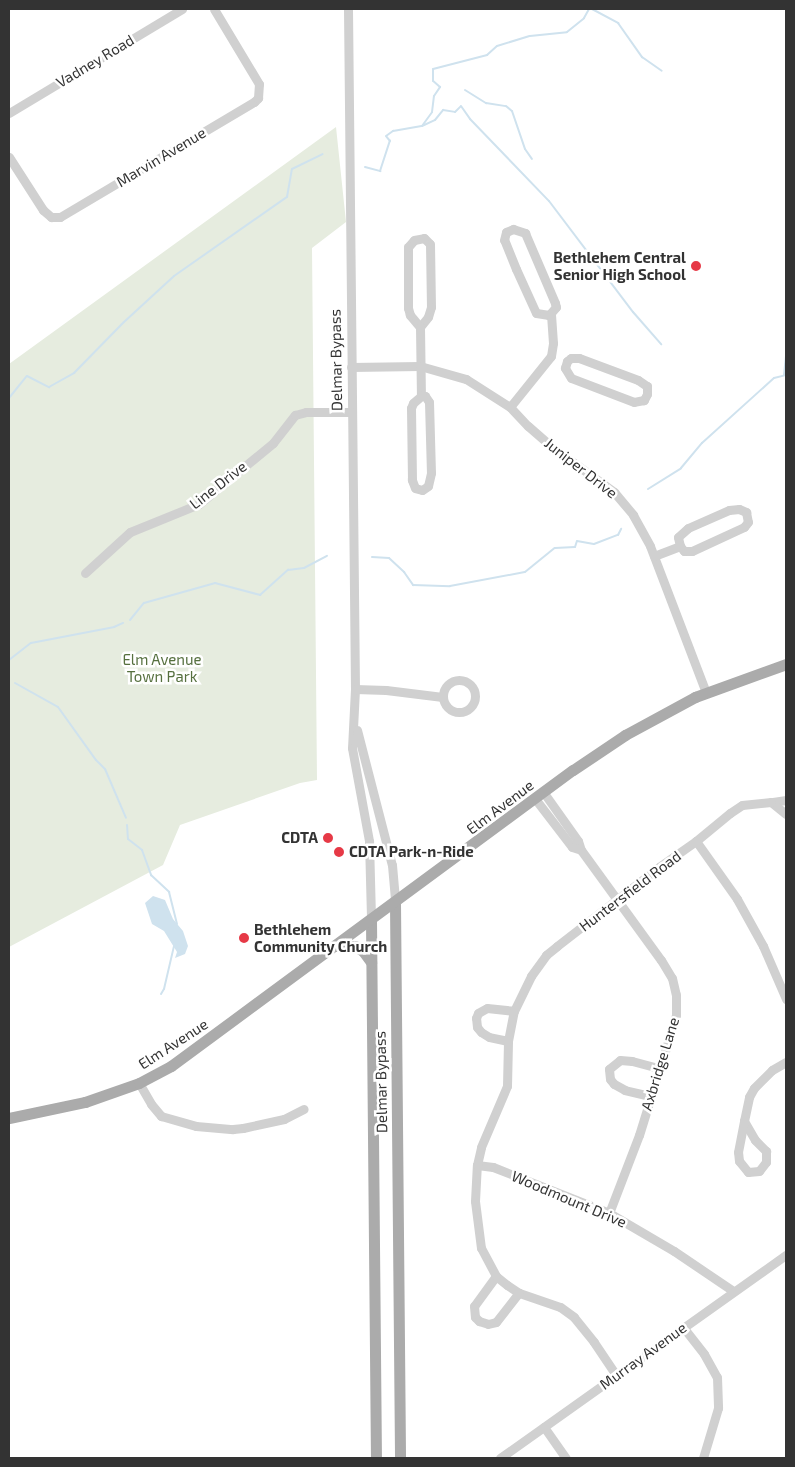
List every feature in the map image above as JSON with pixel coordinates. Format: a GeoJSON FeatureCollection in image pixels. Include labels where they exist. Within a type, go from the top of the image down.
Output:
{"type":"FeatureCollection","features":[{"type":"Feature","properties":{"kind":"main road","name":"Elm Avenue"},"geometry":{"type":"LineString","coordinates":[[9,1118],[85,1102],[139,1083],[190,1054],[540,796],[625,736],[672,708],[706,693],[786,664]]}},
{"type":"Feature","properties":{"kind":"main road","name":"Delmar Bypass"},"geometry":{"type":"LineString","coordinates":[[396,903],[400,1458]]}},
{"type":"Feature","properties":{"kind":"main road","name":"Delmar Bypass"},"geometry":{"type":"LineString","coordinates":[[371,920],[376,1458]]}},
{"type":"Feature","properties":{"kind":"main road"},"geometry":{"type":"LineString","coordinates":[[336,946],[355,946],[363,950],[371,962]]}},
{"type":"Feature","properties":{"kind":"street","name":"Vadney Road"},"geometry":{"type":"LineString","coordinates":[[9,113],[182,9]]}},
{"type":"Feature","properties":{"kind":"street","name":"Marvin Avenue"},"geometry":{"type":"LineString","coordinates":[[9,157],[38,204],[47,215],[55,218],[63,216],[254,102],[258,98],[260,89],[254,75],[214,9]]}},
{"type":"Feature","properties":{"kind":"street","name":"Delmar Bypass"},"geometry":{"type":"LineString","coordinates":[[348,9],[355,689],[352,748],[369,841],[371,920]]}},
{"type":"Feature","properties":{"kind":"street"},"geometry":{"type":"LineString","coordinates":[[510,407],[550,356],[553,343],[551,314],[556,307],[526,234],[513,229],[506,232],[504,240],[534,310],[540,315],[551,314]]}},
{"type":"Feature","properties":{"kind":"street"},"geometry":{"type":"LineString","coordinates":[[420,327],[410,315],[408,308],[408,247],[414,240],[424,238],[430,244],[431,307],[428,317],[420,327],[420,396],[413,402],[412,408],[412,480],[416,488],[422,490],[428,486],[431,473],[429,402],[425,396],[420,396]]}},
{"type":"Feature","properties":{"kind":"street"},"geometry":{"type":"LineString","coordinates":[[550,356],[567,361],[579,358],[638,380],[647,386],[647,394],[644,400],[634,402],[571,378],[565,368],[567,361]]}},
{"type":"Feature","properties":{"kind":"street","name":"Juniper Drive"},"geometry":{"type":"LineString","coordinates":[[351,367],[420,366],[466,379],[510,407],[528,426],[556,450],[614,492],[633,515],[654,556],[706,693]]}},
{"type":"Feature","properties":{"kind":"street","name":"Line Drive"},"geometry":{"type":"LineString","coordinates":[[85,573],[113,546],[135,529],[199,504],[273,443],[295,415],[300,412],[314,411],[352,412]]}},
{"type":"Feature","properties":{"kind":"street"},"geometry":{"type":"LineString","coordinates":[[738,509],[746,512],[748,522],[737,531],[692,551],[684,551],[680,546],[678,537],[688,528],[729,510],[738,509]]}},
{"type":"Feature","properties":{"kind":"street"},"geometry":{"type":"LineString","coordinates":[[654,556],[680,546]]}},
{"type":"Feature","properties":{"kind":"street"},"geometry":{"type":"LineString","coordinates":[[355,689],[386,690],[443,697]]}},
{"type":"Feature","properties":{"kind":"street","name":"Delmar Bypass"},"geometry":{"type":"LineString","coordinates":[[354,710],[358,740],[392,865],[396,903]]}},
{"type":"Feature","properties":{"kind":"street"},"geometry":{"type":"LineString","coordinates":[[361,797],[374,795]]}},
{"type":"Feature","properties":{"kind":"street","name":"Axbridge Lane"},"geometry":{"type":"LineString","coordinates":[[540,796],[561,824],[578,841],[580,850],[661,960],[672,978],[676,995],[676,1015],[626,1172],[609,1212]]}},
{"type":"Feature","properties":{"kind":"street","name":"Huntersfield Road"},"geometry":{"type":"LineString","coordinates":[[616,1375],[594,1342],[574,1317],[546,1300],[519,1293],[496,1276],[485,1257],[479,1236],[475,1201],[477,1165],[481,1146],[507,1086],[508,1041],[514,1011],[531,976],[546,955],[659,867],[696,842],[742,805],[786,800]]}},
{"type":"Feature","properties":{"kind":"street"},"geometry":{"type":"LineString","coordinates":[[771,802],[786,814]]}},
{"type":"Feature","properties":{"kind":"street"},"geometry":{"type":"LineString","coordinates":[[696,842],[737,899],[763,946],[786,999]]}},
{"type":"Feature","properties":{"kind":"street"},"geometry":{"type":"LineString","coordinates":[[508,1041],[489,1037],[481,1032],[477,1027],[476,1018],[478,1013],[487,1008],[514,1011]]}},
{"type":"Feature","properties":{"kind":"street"},"geometry":{"type":"LineString","coordinates":[[650,1096],[625,1090],[614,1084],[610,1079],[609,1069],[620,1060],[632,1060],[659,1068]]}},
{"type":"Feature","properties":{"kind":"street"},"geometry":{"type":"LineString","coordinates":[[744,1121],[755,1140],[766,1151],[766,1162],[759,1172],[748,1172],[743,1169],[739,1161],[738,1152],[744,1121],[749,1097],[754,1088],[772,1070],[786,1062]]}},
{"type":"Feature","properties":{"kind":"street"},"geometry":{"type":"LineString","coordinates":[[139,1083],[151,1104],[161,1116],[196,1126],[243,1128],[284,1119],[304,1109]]}},
{"type":"Feature","properties":{"kind":"street","name":"Woodmount Drive"},"geometry":{"type":"LineString","coordinates":[[477,1165],[493,1167],[609,1212],[674,1252],[733,1292]]}},
{"type":"Feature","properties":{"kind":"street","name":"Murray Avenue"},"geometry":{"type":"LineString","coordinates":[[500,1458],[786,1255]]}},
{"type":"Feature","properties":{"kind":"street"},"geometry":{"type":"LineString","coordinates":[[496,1276],[474,1306],[475,1317],[479,1321],[488,1324],[496,1322],[519,1293]]}},
{"type":"Feature","properties":{"kind":"street"},"geometry":{"type":"LineString","coordinates":[[683,1327],[704,1354],[717,1377],[718,1408],[703,1458]]}},
{"type":"Feature","properties":{"kind":"street"},"geometry":{"type":"LineString","coordinates":[[544,1427],[566,1458]]}},
{"type":"Feature","properties":{"kind":"green space","name":"Elm Avenue Town Park"},"geometry":{"type":"Polygon","coordinates":[[[336,127],[346,222],[312,248],[317,780],[300,783],[180,825],[163,865],[9,947],[9,364],[336,127]]]}},
{"type":"Feature","properties":{"kind":"water"},"geometry":{"type":"Polygon","coordinates":[[[153,896],[165,900],[173,919],[183,931],[188,946],[185,954],[175,958],[177,952],[164,931],[152,924],[145,903],[153,896]]]}},
{"type":"Feature","properties":{"kind":"waterway"},"geometry":{"type":"LineString","coordinates":[[365,167],[380,171],[390,141],[386,136],[393,131],[422,126],[432,112],[434,96],[440,87],[433,81],[433,69],[487,55],[497,46],[530,36],[567,32],[584,18],[589,9]]}},
{"type":"Feature","properties":{"kind":"waterway"},"geometry":{"type":"LineString","coordinates":[[592,9],[618,23],[642,57],[662,71]]}},
{"type":"Feature","properties":{"kind":"waterway"},"geometry":{"type":"LineString","coordinates":[[465,90],[486,103],[506,106],[512,111],[525,149],[532,159]]}},
{"type":"Feature","properties":{"kind":"waterway"},"geometry":{"type":"LineString","coordinates":[[422,126],[435,120],[443,110],[455,112],[461,106],[470,119],[549,201],[633,312],[661,344]]}},
{"type":"Feature","properties":{"kind":"waterway"},"geometry":{"type":"LineString","coordinates":[[9,398],[27,376],[49,387],[74,373],[124,322],[174,276],[287,197],[292,169],[323,154]]}},
{"type":"Feature","properties":{"kind":"waterway"},"geometry":{"type":"LineString","coordinates":[[784,375],[786,355]]}},
{"type":"Feature","properties":{"kind":"waterway"},"geometry":{"type":"LineString","coordinates":[[648,489],[681,468],[702,443],[774,378],[786,375]]}},
{"type":"Feature","properties":{"kind":"waterway"},"geometry":{"type":"LineString","coordinates":[[372,557],[389,558],[404,572],[413,585],[450,586],[525,572],[555,548],[575,547],[577,541],[594,544],[618,535],[621,529]]}},
{"type":"Feature","properties":{"kind":"waterway"},"geometry":{"type":"LineString","coordinates":[[130,620],[144,603],[215,583],[260,595],[288,570],[304,568],[327,556]]}},
{"type":"Feature","properties":{"kind":"waterway"},"geometry":{"type":"LineString","coordinates":[[9,660],[31,643],[114,627],[123,623]]}},
{"type":"Feature","properties":{"kind":"waterway"},"geometry":{"type":"LineString","coordinates":[[15,683],[58,707],[96,760],[105,769],[126,818]]}},
{"type":"Feature","properties":{"kind":"waterway"},"geometry":{"type":"LineString","coordinates":[[127,825],[128,839],[142,850],[151,875],[169,892],[177,924]]}},
{"type":"Feature","properties":{"kind":"waterway"},"geometry":{"type":"LineString","coordinates":[[161,994],[164,989],[174,946]]}},
{"type":"Feature","properties":{"kind":"place","name":"Bethlehem Central Senior High School"},"geometry":{"type":"Point","coordinates":[696,266]}},
{"type":"Feature","properties":{"kind":"place","name":"CDTA"},"geometry":{"type":"Point","coordinates":[328,838]}},
{"type":"Feature","properties":{"kind":"place","name":"CDTA Park-n-Ride"},"geometry":{"type":"Point","coordinates":[339,852]}},
{"type":"Feature","properties":{"kind":"place","name":"Bethlehem Community Church"},"geometry":{"type":"Point","coordinates":[244,938]}}]}
